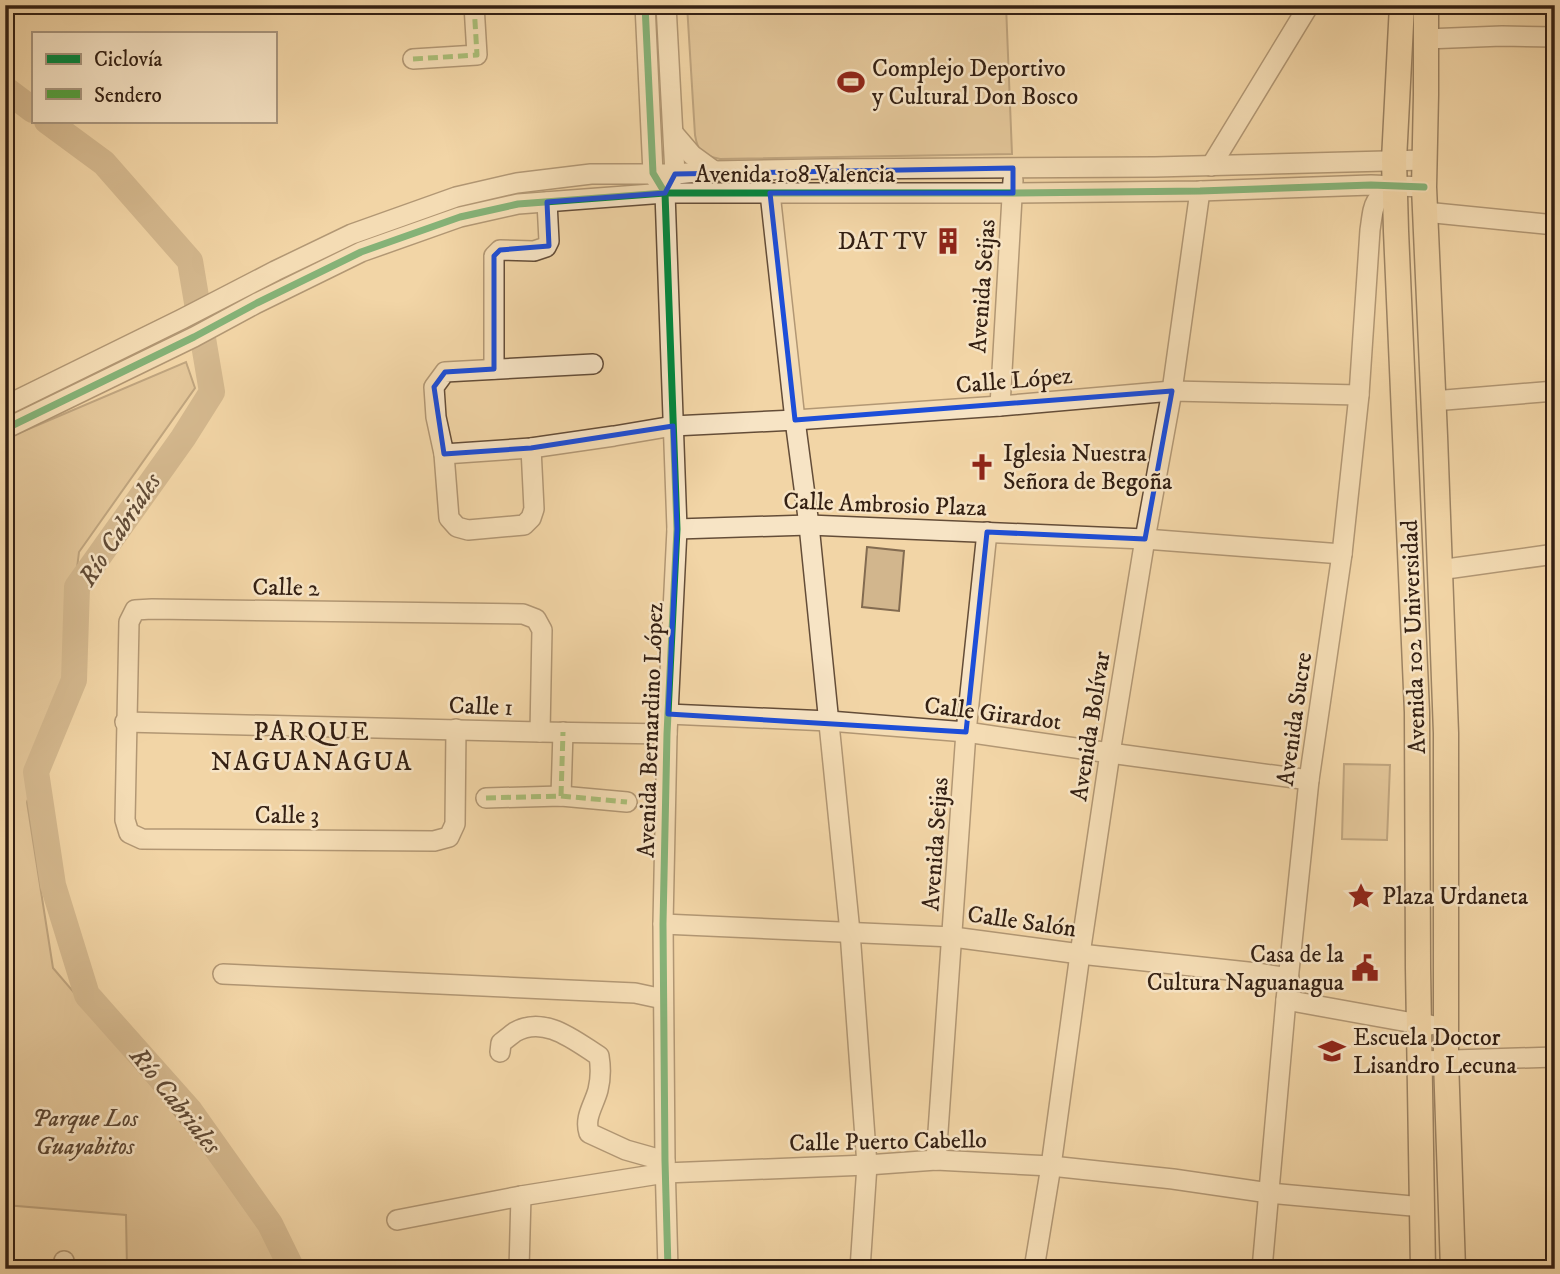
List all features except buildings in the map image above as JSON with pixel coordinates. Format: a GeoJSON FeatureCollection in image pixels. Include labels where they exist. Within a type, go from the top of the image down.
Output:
{"type":"FeatureCollection","features":[{"type":"Feature","properties":{"kind":"main road","name":"Avenida 102 Universidad"},"geometry":{"type":"LineString","coordinates":[[1402,5],[1394,160],[1417,712],[1423,1269]]}},
{"type":"Feature","properties":{"kind":"main road","name":"Avenida 102 Universidad"},"geometry":{"type":"LineString","coordinates":[[1426,5],[1424,187],[1446,733],[1445,1025],[1453,1269]]}},
{"type":"Feature","properties":{"kind":"street"},"geometry":{"type":"LineString","coordinates":[[413,59],[477,55],[474,5]]}},
{"type":"Feature","properties":{"kind":"street"},"geometry":{"type":"LineString","coordinates":[[645,5],[653,173],[664,193]]}},
{"type":"Feature","properties":{"kind":"street"},"geometry":{"type":"LineString","coordinates":[[664,193],[675,174],[666,5]]}},
{"type":"Feature","properties":{"kind":"street"},"geometry":{"type":"LineString","coordinates":[[1211,166],[1309,5]]}},
{"type":"Feature","properties":{"kind":"street"},"geometry":{"type":"LineString","coordinates":[[1426,39],[1555,37]]}},
{"type":"Feature","properties":{"kind":"street"},"geometry":{"type":"LineString","coordinates":[[674,134],[692,155],[714,171]]}},
{"type":"Feature","properties":{"kind":"street","name":"Avenida 108 Valencia"},"geometry":{"type":"LineString","coordinates":[[5,406],[352,234],[456,197],[517,183],[591,174],[1211,166],[1424,160]]}},
{"type":"Feature","properties":{"kind":"street","name":"Avenida Seijas"},"geometry":{"type":"LineString","coordinates":[[1000,406],[1013,168]]}},
{"type":"Feature","properties":{"kind":"street","name":"Avenida 108 Valencia"},"geometry":{"type":"LineString","coordinates":[[5,429],[361,252],[460,217],[518,204],[664,193],[1013,193],[1395,185],[1424,187]]}},
{"type":"Feature","properties":{"kind":"street","name":"Avenida Sucre"},"geometry":{"type":"LineString","coordinates":[[1262,1269],[1309,780],[1342,554],[1359,395],[1372,218],[1379,196],[1395,185]]}},
{"type":"Feature","properties":{"kind":"street","name":"Avenida Bolívar"},"geometry":{"type":"LineString","coordinates":[[1034,1269],[1110,753],[1172,390],[1200,191]]}},
{"type":"Feature","properties":{"kind":"street","name":"Avenida Bernardino López"},"geometry":{"type":"LineString","coordinates":[[664,193],[677,529],[667,734],[663,924],[668,1269]]}},
{"type":"Feature","properties":{"kind":"street"},"geometry":{"type":"LineString","coordinates":[[770,193],[809,525],[850,932],[867,1165],[860,1269]]}},
{"type":"Feature","properties":{"kind":"street"},"geometry":{"type":"LineString","coordinates":[[494,369],[494,256],[500,250],[534,251],[546,247],[549,241],[547,202]]}},
{"type":"Feature","properties":{"kind":"street"},"geometry":{"type":"LineString","coordinates":[[1425,212],[1555,225]]}},
{"type":"Feature","properties":{"kind":"street"},"geometry":{"type":"LineString","coordinates":[[531,448],[534,509],[531,518],[524,525],[468,530],[457,527],[449,517],[444,454],[436,417],[434,387],[445,372],[593,364]]}},
{"type":"Feature","properties":{"kind":"street","name":"Calle López"},"geometry":{"type":"LineString","coordinates":[[444,454],[531,448],[673,426],[1000,406],[1172,390],[1359,395]]}},
{"type":"Feature","properties":{"kind":"street"},"geometry":{"type":"LineString","coordinates":[[1433,401],[1555,391]]}},
{"type":"Feature","properties":{"kind":"street","name":"Calle Ambrosio Plaza"},"geometry":{"type":"LineString","coordinates":[[677,529],[809,525],[1145,539],[1342,554]]}},
{"type":"Feature","properties":{"kind":"street","name":"Avenida Seijas"},"geometry":{"type":"LineString","coordinates":[[936,1160],[967,732],[987,532]]}},
{"type":"Feature","properties":{"kind":"street"},"geometry":{"type":"LineString","coordinates":[[1439,570],[1555,554]]}},
{"type":"Feature","properties":{"kind":"street","name":"Calle 2"},"geometry":{"type":"LineString","coordinates":[[125,722],[129,622],[135,610],[523,614],[536,619],[542,630],[540,732]]}},
{"type":"Feature","properties":{"kind":"street","name":"Calle Girardot"},"geometry":{"type":"LineString","coordinates":[[668,714],[829,721],[967,732],[1309,780]]}},
{"type":"Feature","properties":{"kind":"street","name":"Calle 3"},"geometry":{"type":"LineString","coordinates":[[125,722],[125,820],[129,833],[142,839],[434,841],[449,837],[455,824],[456,729]]}},
{"type":"Feature","properties":{"kind":"street","name":"Calle 1"},"geometry":{"type":"LineString","coordinates":[[125,722],[667,734]]}},
{"type":"Feature","properties":{"kind":"street"},"geometry":{"type":"LineString","coordinates":[[561,796],[563,732]]}},
{"type":"Feature","properties":{"kind":"street"},"geometry":{"type":"LineString","coordinates":[[486,798],[561,796],[627,802]]}},
{"type":"Feature","properties":{"kind":"street","name":"Calle Salón"},"geometry":{"type":"LineString","coordinates":[[663,924],[953,937],[1289,978]]}},
{"type":"Feature","properties":{"kind":"street"},"geometry":{"type":"LineString","coordinates":[[223,974],[635,993],[663,999]]}},
{"type":"Feature","properties":{"kind":"street"},"geometry":{"type":"LineString","coordinates":[[1286,1000],[1419,1024],[1445,1025]]}},
{"type":"Feature","properties":{"kind":"street"},"geometry":{"type":"LineString","coordinates":[[500,1052],[501,1043],[517,1031],[533,1027],[553,1029],[600,1056],[602,1070],[586,1124],[589,1133],[665,1167]]}},
{"type":"Feature","properties":{"kind":"street"},"geometry":{"type":"LineString","coordinates":[[1420,1061],[1555,1057]]}},
{"type":"Feature","properties":{"kind":"street","name":"Calle Puerto Cabello"},"geometry":{"type":"LineString","coordinates":[[397,1220],[665,1167],[867,1165],[936,1160],[1051,1166],[1269,1193],[1423,1207]]}},
{"type":"Feature","properties":{"kind":"street"},"geometry":{"type":"LineString","coordinates":[[519,1269],[522,1196]]}},
{"type":"Feature","properties":{"kind":"highlighted area"},"geometry":{"type":"Polygon","coordinates":[[[1013,168],[1013,193],[770,193],[795,420],[1172,391],[1145,539],[987,532],[966,732],[668,714],[677,529],[673,426],[531,448],[444,454],[434,387],[445,372],[494,369],[494,256],[500,250],[549,246],[547,202],[665,193],[675,174],[1013,168]]]}},
{"type":"Feature","properties":{"kind":"green space","name":"Complejo Deportivo y Cultural Don Bosco"},"geometry":{"type":"Polygon","coordinates":[[[687,5],[1006,5],[1012,154],[720,159],[705,154],[699,149],[695,135],[687,5]]]}},
{"type":"Feature","properties":{"kind":"green space","name":"Parque Los Guayabitos"},"geometry":{"type":"Polygon","coordinates":[[[186,362],[195,388],[79,552],[60,705],[27,802],[53,968],[124,1051],[252,1212],[280,1269],[127,1269],[126,1215],[5,1205],[5,439],[186,362]]]}},
{"type":"Feature","properties":{"kind":"green space"},"geometry":{"type":"Polygon","coordinates":[[[867,547],[904,551],[899,611],[862,607],[867,547]]]}},
{"type":"Feature","properties":{"kind":"green space"},"geometry":{"type":"Polygon","coordinates":[[[1344,764],[1390,765],[1387,840],[1342,839],[1344,764]]]}},
{"type":"Feature","properties":{"kind":"waterway","name":"Río Cabriales"},"geometry":{"type":"LineString","coordinates":[[5,89],[32,109]]}},
{"type":"Feature","properties":{"kind":"waterway","name":"Río Cabriales"},"geometry":{"type":"LineString","coordinates":[[48,122],[104,163],[190,261],[212,392],[183,438],[77,587],[74,680],[36,772],[53,885],[87,995],[190,1111],[270,1224],[292,1269]]}},
{"type":"Feature","properties":{"kind":"marked path"},"geometry":{"type":"LineString","coordinates":[[413,59],[477,55],[474,5]]}},
{"type":"Feature","properties":{"kind":"marked path"},"geometry":{"type":"LineString","coordinates":[[561,796],[563,732]]}},
{"type":"Feature","properties":{"kind":"marked path"},"geometry":{"type":"LineString","coordinates":[[486,798],[561,796],[627,802]]}},
{"type":"Feature","properties":{"kind":"cycle path"},"geometry":{"type":"LineString","coordinates":[[645,5],[653,173],[665,193],[677,529],[667,734],[663,924],[668,1269]]}},
{"type":"Feature","properties":{"kind":"cycle path"},"geometry":{"type":"LineString","coordinates":[[5,429],[361,252],[460,217],[518,204],[665,193],[1013,193],[1200,191],[1371,185],[1424,187]]}},
{"type":"Feature","properties":{"kind":"place","name":"Complejo Deportivo y Cultural Don Bosco"},"geometry":{"type":"Point","coordinates":[851,82]}},
{"type":"Feature","properties":{"kind":"place","name":"DAT TV"},"geometry":{"type":"Point","coordinates":[948,241]}},
{"type":"Feature","properties":{"kind":"place","name":"Iglesia Nuestra Señora de Begoña"},"geometry":{"type":"Point","coordinates":[982,467]}},
{"type":"Feature","properties":{"kind":"place","name":"Plaza Urdaneta"},"geometry":{"type":"Point","coordinates":[1361,896]}},
{"type":"Feature","properties":{"kind":"place","name":"Casa de la Cultura Naguanagua"},"geometry":{"type":"Point","coordinates":[1365,968]}},
{"type":"Feature","properties":{"kind":"place","name":"Escuela Doctor Lisandro Lecuna"},"geometry":{"type":"Point","coordinates":[1332,1051]}},
{"type":"Feature","properties":{"kind":"district","name":"PARQUE NAGUANAGUA"},"geometry":{"type":"Point","coordinates":[312,746]}}]}
